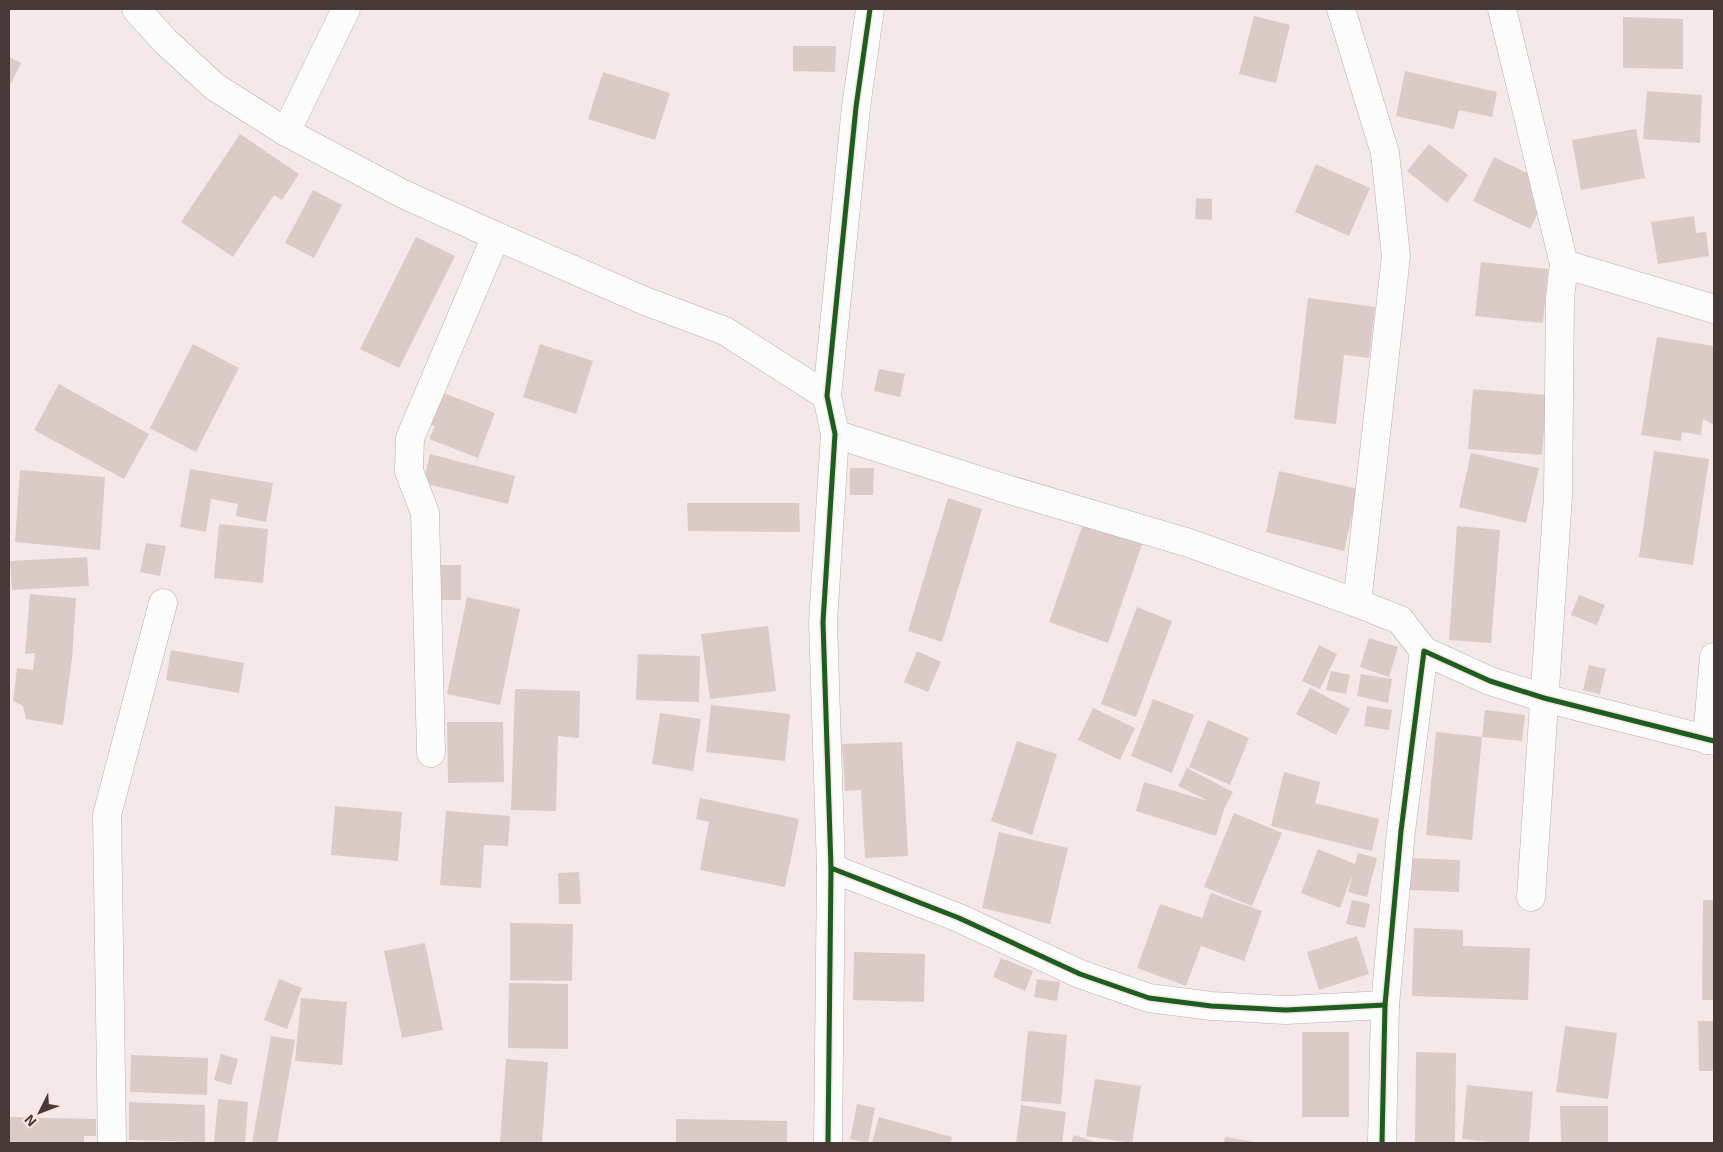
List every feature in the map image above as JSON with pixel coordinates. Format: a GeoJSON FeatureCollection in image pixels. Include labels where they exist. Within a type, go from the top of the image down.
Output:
{"type":"FeatureCollection","features":[{"type":"Feature","properties":{"kind":"street"},"geometry":{"type":"LineString","coordinates":[[136,9],[164,42],[215,87],[286,132],[403,194],[645,300],[725,331],[827,396]]}},
{"type":"Feature","properties":{"kind":"street"},"geometry":{"type":"LineString","coordinates":[[286,132],[346,9]]}},
{"type":"Feature","properties":{"kind":"street"},"geometry":{"type":"LineString","coordinates":[[828,1143],[831,868],[823,622],[835,434],[827,396],[856,107],[870,9]]}},
{"type":"Feature","properties":{"kind":"street"},"geometry":{"type":"LineString","coordinates":[[1341,9],[1385,153],[1396,256],[1357,602]]}},
{"type":"Feature","properties":{"kind":"street"},"geometry":{"type":"LineString","coordinates":[[1502,9],[1564,264],[1560,298],[1558,496],[1531,897]]}},
{"type":"Feature","properties":{"kind":"street"},"geometry":{"type":"LineString","coordinates":[[431,753],[425,513],[409,471],[410,438],[496,236]]}},
{"type":"Feature","properties":{"kind":"street"},"geometry":{"type":"LineString","coordinates":[[1564,264],[1654,292],[1714,308]]}},
{"type":"Feature","properties":{"kind":"street"},"geometry":{"type":"LineString","coordinates":[[835,434],[1000,487],[1189,543],[1357,602],[1400,620],[1424,651],[1490,681],[1544,698],[1710,741],[1714,657]]}},
{"type":"Feature","properties":{"kind":"street"},"geometry":{"type":"LineString","coordinates":[[112,1143],[107,815],[162,603]]}},
{"type":"Feature","properties":{"kind":"street"},"geometry":{"type":"LineString","coordinates":[[1382,1143],[1385,1006],[1401,832],[1424,651]]}},
{"type":"Feature","properties":{"kind":"street"},"geometry":{"type":"LineString","coordinates":[[831,868],[958,918],[1080,974],[1149,998],[1211,1006],[1286,1010],[1385,1006]]}},
{"type":"Feature","properties":{"kind":"building"},"geometry":{"type":"Polygon","coordinates":[[[1254,16],[1290,25],[1276,83],[1239,74],[1254,16]]]}},
{"type":"Feature","properties":{"kind":"building"},"geometry":{"type":"Polygon","coordinates":[[[1623,17],[1683,19],[1683,69],[1623,68],[1623,17]]]}},
{"type":"Feature","properties":{"kind":"building"},"geometry":{"type":"Polygon","coordinates":[[[793,46],[836,46],[835,72],[793,71],[793,46]]]}},
{"type":"Feature","properties":{"kind":"building"},"geometry":{"type":"Polygon","coordinates":[[[9,57],[21,63],[9,87],[9,57]]]}},
{"type":"Feature","properties":{"kind":"building"},"geometry":{"type":"Polygon","coordinates":[[[1405,71],[1497,92],[1492,117],[1459,110],[1454,129],[1396,116],[1405,71]]]}},
{"type":"Feature","properties":{"kind":"building"},"geometry":{"type":"Polygon","coordinates":[[[603,72],[670,93],[655,140],[588,119],[603,72]]]}},
{"type":"Feature","properties":{"kind":"building"},"geometry":{"type":"Polygon","coordinates":[[[1647,91],[1702,95],[1700,143],[1643,139],[1647,91]]]}},
{"type":"Feature","properties":{"kind":"building"},"geometry":{"type":"Polygon","coordinates":[[[1636,129],[1645,178],[1581,190],[1572,140],[1636,129]]]}},
{"type":"Feature","properties":{"kind":"building"},"geometry":{"type":"Polygon","coordinates":[[[240,134],[299,174],[282,200],[274,195],[233,257],[181,222],[240,134]]]}},
{"type":"Feature","properties":{"kind":"building"},"geometry":{"type":"Polygon","coordinates":[[[1429,144],[1468,175],[1447,203],[1407,171],[1429,144]]]}},
{"type":"Feature","properties":{"kind":"building"},"geometry":{"type":"Polygon","coordinates":[[[1494,157],[1552,185],[1530,229],[1473,201],[1494,157]]]}},
{"type":"Feature","properties":{"kind":"building"},"geometry":{"type":"Polygon","coordinates":[[[1316,164],[1370,188],[1349,236],[1295,212],[1316,164]]]}},
{"type":"Feature","properties":{"kind":"building"},"geometry":{"type":"Polygon","coordinates":[[[313,190],[342,205],[314,258],[285,243],[313,190]]]}},
{"type":"Feature","properties":{"kind":"building"},"geometry":{"type":"Polygon","coordinates":[[[1196,198],[1212,199],[1212,220],[1195,219],[1196,198]]]}},
{"type":"Feature","properties":{"kind":"building"},"geometry":{"type":"Polygon","coordinates":[[[1694,216],[1696,233],[1706,232],[1709,256],[1658,264],[1651,222],[1694,216]]]}},
{"type":"Feature","properties":{"kind":"building"},"geometry":{"type":"Polygon","coordinates":[[[416,237],[455,256],[399,368],[360,349],[416,237]]]}},
{"type":"Feature","properties":{"kind":"building"},"geometry":{"type":"Polygon","coordinates":[[[1481,262],[1548,269],[1543,323],[1475,316],[1481,262]]]}},
{"type":"Feature","properties":{"kind":"building"},"geometry":{"type":"Polygon","coordinates":[[[1308,298],[1375,307],[1369,358],[1344,355],[1336,424],[1294,419],[1308,298]]]}},
{"type":"Feature","properties":{"kind":"building"},"geometry":{"type":"Polygon","coordinates":[[[1657,337],[1714,346],[1714,425],[1703,419],[1701,435],[1682,432],[1681,441],[1641,435],[1657,337]]]}},
{"type":"Feature","properties":{"kind":"building"},"geometry":{"type":"Polygon","coordinates":[[[193,344],[239,368],[196,452],[150,428],[193,344]]]}},
{"type":"Feature","properties":{"kind":"building"},"geometry":{"type":"Polygon","coordinates":[[[540,344],[593,361],[576,414],[523,397],[540,344]]]}},
{"type":"Feature","properties":{"kind":"building"},"geometry":{"type":"Polygon","coordinates":[[[879,369],[905,374],[900,397],[874,391],[879,369]]]}},
{"type":"Feature","properties":{"kind":"building"},"geometry":{"type":"Polygon","coordinates":[[[59,384],[149,434],[124,479],[34,430],[59,384]]]}},
{"type":"Feature","properties":{"kind":"building"},"geometry":{"type":"Polygon","coordinates":[[[1473,389],[1547,395],[1542,455],[1468,449],[1473,389]]]}},
{"type":"Feature","properties":{"kind":"building"},"geometry":{"type":"Polygon","coordinates":[[[436,390],[495,413],[478,458],[429,439],[435,426],[424,422],[436,390]]]}},
{"type":"Feature","properties":{"kind":"building"},"geometry":{"type":"Polygon","coordinates":[[[1654,451],[1709,459],[1693,565],[1639,557],[1654,451]]]}},
{"type":"Feature","properties":{"kind":"building"},"geometry":{"type":"Polygon","coordinates":[[[1471,453],[1539,468],[1526,523],[1459,507],[1471,453]]]}},
{"type":"Feature","properties":{"kind":"building"},"geometry":{"type":"Polygon","coordinates":[[[430,454],[515,476],[508,504],[423,483],[430,454]]]}},
{"type":"Feature","properties":{"kind":"building"},"geometry":{"type":"Polygon","coordinates":[[[850,468],[874,468],[873,495],[850,495],[850,468]]]}},
{"type":"Feature","properties":{"kind":"building"},"geometry":{"type":"Polygon","coordinates":[[[190,469],[273,483],[266,522],[236,516],[238,504],[211,499],[206,532],[180,527],[190,469]]]}},
{"type":"Feature","properties":{"kind":"building"},"geometry":{"type":"Polygon","coordinates":[[[20,470],[105,477],[100,550],[15,542],[20,470]]]}},
{"type":"Feature","properties":{"kind":"building"},"geometry":{"type":"Polygon","coordinates":[[[1279,471],[1358,489],[1344,551],[1266,532],[1279,471]]]}},
{"type":"Feature","properties":{"kind":"building"},"geometry":{"type":"Polygon","coordinates":[[[948,498],[982,509],[942,642],[908,631],[948,498]]]}},
{"type":"Feature","properties":{"kind":"building"},"geometry":{"type":"Polygon","coordinates":[[[687,503],[799,503],[800,532],[688,531],[687,503]]]}},
{"type":"Feature","properties":{"kind":"building"},"geometry":{"type":"Polygon","coordinates":[[[1085,518],[1144,539],[1108,643],[1049,622],[1085,518]]]}},
{"type":"Feature","properties":{"kind":"building"},"geometry":{"type":"Polygon","coordinates":[[[219,524],[268,529],[263,583],[214,578],[219,524]]]}},
{"type":"Feature","properties":{"kind":"building"},"geometry":{"type":"Polygon","coordinates":[[[1457,526],[1500,530],[1491,643],[1449,640],[1457,526]]]}},
{"type":"Feature","properties":{"kind":"building"},"geometry":{"type":"Polygon","coordinates":[[[146,543],[166,546],[160,576],[140,572],[146,543]]]}},
{"type":"Feature","properties":{"kind":"building"},"geometry":{"type":"Polygon","coordinates":[[[87,557],[89,586],[12,590],[10,561],[87,557]]]}},
{"type":"Feature","properties":{"kind":"building"},"geometry":{"type":"Polygon","coordinates":[[[432,565],[461,565],[461,600],[432,600],[432,565]]]}},
{"type":"Feature","properties":{"kind":"building"},"geometry":{"type":"Polygon","coordinates":[[[30,594],[76,598],[72,658],[63,725],[26,719],[23,706],[13,701],[17,668],[33,670],[35,653],[25,654],[30,594]]]}},
{"type":"Feature","properties":{"kind":"building"},"geometry":{"type":"Polygon","coordinates":[[[1579,595],[1605,605],[1597,625],[1571,615],[1579,595]]]}},
{"type":"Feature","properties":{"kind":"building"},"geometry":{"type":"Polygon","coordinates":[[[467,597],[520,609],[500,705],[447,694],[467,597]]]}},
{"type":"Feature","properties":{"kind":"building"},"geometry":{"type":"Polygon","coordinates":[[[1137,607],[1172,621],[1136,717],[1101,704],[1137,607]]]}},
{"type":"Feature","properties":{"kind":"building"},"geometry":{"type":"Polygon","coordinates":[[[768,626],[776,691],[710,699],[701,634],[768,626]]]}},
{"type":"Feature","properties":{"kind":"building"},"geometry":{"type":"Polygon","coordinates":[[[1369,638],[1398,647],[1389,677],[1360,667],[1369,638]]]}},
{"type":"Feature","properties":{"kind":"building"},"geometry":{"type":"Polygon","coordinates":[[[1319,645],[1337,654],[1320,689],[1302,681],[1319,645]]]}},
{"type":"Feature","properties":{"kind":"building"},"geometry":{"type":"Polygon","coordinates":[[[171,650],[244,663],[239,693],[166,680],[171,650]]]}},
{"type":"Feature","properties":{"kind":"building"},"geometry":{"type":"Polygon","coordinates":[[[917,651],[941,662],[928,692],[904,682],[917,651]]]}},
{"type":"Feature","properties":{"kind":"building"},"geometry":{"type":"Polygon","coordinates":[[[638,654],[700,656],[699,702],[636,700],[638,654]]]}},
{"type":"Feature","properties":{"kind":"building"},"geometry":{"type":"Polygon","coordinates":[[[1589,665],[1606,669],[1600,694],[1583,690],[1589,665]]]}},
{"type":"Feature","properties":{"kind":"building"},"geometry":{"type":"Polygon","coordinates":[[[1331,671],[1350,675],[1346,694],[1326,690],[1331,671]]]}},
{"type":"Feature","properties":{"kind":"building"},"geometry":{"type":"Polygon","coordinates":[[[1361,674],[1392,679],[1388,703],[1357,696],[1361,674]]]}},
{"type":"Feature","properties":{"kind":"building"},"geometry":{"type":"Polygon","coordinates":[[[1310,688],[1350,709],[1336,735],[1296,714],[1310,688]]]}},
{"type":"Feature","properties":{"kind":"building"},"geometry":{"type":"Polygon","coordinates":[[[515,689],[580,691],[579,738],[558,736],[556,811],[511,810],[515,689]]]}},
{"type":"Feature","properties":{"kind":"building"},"geometry":{"type":"Polygon","coordinates":[[[1153,699],[1194,715],[1172,773],[1131,756],[1153,699]]]}},
{"type":"Feature","properties":{"kind":"building"},"geometry":{"type":"Polygon","coordinates":[[[711,705],[790,714],[785,761],[706,752],[711,705]]]}},
{"type":"Feature","properties":{"kind":"building"},"geometry":{"type":"Polygon","coordinates":[[[1367,706],[1392,710],[1389,730],[1364,726],[1367,706]]]}},
{"type":"Feature","properties":{"kind":"building"},"geometry":{"type":"Polygon","coordinates":[[[1093,708],[1135,728],[1120,760],[1078,740],[1093,708]]]}},
{"type":"Feature","properties":{"kind":"building"},"geometry":{"type":"Polygon","coordinates":[[[1485,710],[1525,715],[1522,741],[1482,737],[1485,710]]]}},
{"type":"Feature","properties":{"kind":"building"},"geometry":{"type":"Polygon","coordinates":[[[660,713],[701,719],[693,771],[652,764],[660,713]]]}},
{"type":"Feature","properties":{"kind":"building"},"geometry":{"type":"Polygon","coordinates":[[[1208,720],[1249,738],[1230,785],[1189,767],[1208,720]]]}},
{"type":"Feature","properties":{"kind":"building"},"geometry":{"type":"Polygon","coordinates":[[[447,722],[503,722],[504,782],[448,783],[447,722]]]}},
{"type":"Feature","properties":{"kind":"building"},"geometry":{"type":"Polygon","coordinates":[[[1436,732],[1482,737],[1472,840],[1426,835],[1436,732]]]}},
{"type":"Feature","properties":{"kind":"building"},"geometry":{"type":"Polygon","coordinates":[[[1017,741],[1057,754],[1032,835],[991,821],[1017,741]]]}},
{"type":"Feature","properties":{"kind":"building"},"geometry":{"type":"Polygon","coordinates":[[[902,742],[908,856],[865,858],[861,790],[845,791],[842,744],[902,742]]]}},
{"type":"Feature","properties":{"kind":"building"},"geometry":{"type":"Polygon","coordinates":[[[1187,768],[1233,792],[1224,809],[1216,836],[1136,811],[1144,782],[1208,801],[1178,786],[1187,768]]]}},
{"type":"Feature","properties":{"kind":"building"},"geometry":{"type":"Polygon","coordinates":[[[1284,772],[1320,782],[1315,803],[1379,819],[1372,851],[1271,826],[1284,772]]]}},
{"type":"Feature","properties":{"kind":"building"},"geometry":{"type":"Polygon","coordinates":[[[700,798],[799,819],[785,887],[700,870],[709,822],[696,819],[700,798]]]}},
{"type":"Feature","properties":{"kind":"building"},"geometry":{"type":"Polygon","coordinates":[[[335,806],[402,812],[398,861],[331,855],[335,806]]]}},
{"type":"Feature","properties":{"kind":"building"},"geometry":{"type":"Polygon","coordinates":[[[446,811],[510,816],[508,846],[484,845],[481,888],[440,885],[446,811]]]}},
{"type":"Feature","properties":{"kind":"building"},"geometry":{"type":"Polygon","coordinates":[[[1234,813],[1282,833],[1252,906],[1204,887],[1234,813]]]}},
{"type":"Feature","properties":{"kind":"building"},"geometry":{"type":"Polygon","coordinates":[[[999,832],[1068,848],[1050,924],[982,908],[999,832]]]}},
{"type":"Feature","properties":{"kind":"building"},"geometry":{"type":"Polygon","coordinates":[[[1318,849],[1355,864],[1358,853],[1377,858],[1367,897],[1348,892],[1353,873],[1340,908],[1301,893],[1318,849]]]}},
{"type":"Feature","properties":{"kind":"building"},"geometry":{"type":"Polygon","coordinates":[[[1410,858],[1460,860],[1459,892],[1409,890],[1410,858]]]}},
{"type":"Feature","properties":{"kind":"building"},"geometry":{"type":"Polygon","coordinates":[[[579,872],[581,904],[559,904],[558,873],[579,872]]]}},
{"type":"Feature","properties":{"kind":"building"},"geometry":{"type":"Polygon","coordinates":[[[1211,893],[1262,911],[1244,961],[1201,946],[1186,986],[1137,968],[1160,904],[1202,918],[1211,893]]]}},
{"type":"Feature","properties":{"kind":"building"},"geometry":{"type":"Polygon","coordinates":[[[1352,900],[1370,904],[1365,928],[1346,924],[1352,900]]]}},
{"type":"Feature","properties":{"kind":"building"},"geometry":{"type":"Polygon","coordinates":[[[1703,900],[1714,900],[1714,1000],[1702,1000],[1703,900]]]}},
{"type":"Feature","properties":{"kind":"building"},"geometry":{"type":"Polygon","coordinates":[[[510,923],[573,924],[572,981],[510,980],[510,923]]]}},
{"type":"Feature","properties":{"kind":"building"},"geometry":{"type":"Polygon","coordinates":[[[1414,928],[1463,930],[1463,946],[1530,948],[1528,1000],[1412,996],[1414,928]]]}},
{"type":"Feature","properties":{"kind":"building"},"geometry":{"type":"Polygon","coordinates":[[[1357,936],[1369,974],[1319,990],[1307,952],[1357,936]]]}},
{"type":"Feature","properties":{"kind":"building"},"geometry":{"type":"Polygon","coordinates":[[[425,943],[443,1030],[402,1038],[384,951],[425,943]]]}},
{"type":"Feature","properties":{"kind":"building"},"geometry":{"type":"Polygon","coordinates":[[[854,952],[925,954],[924,1002],[853,1000],[854,952]]]}},
{"type":"Feature","properties":{"kind":"building"},"geometry":{"type":"Polygon","coordinates":[[[1001,958],[1033,971],[1025,991],[993,977],[1001,958]]]}},
{"type":"Feature","properties":{"kind":"building"},"geometry":{"type":"Polygon","coordinates":[[[279,979],[302,988],[287,1029],[264,1020],[279,979]]]}},
{"type":"Feature","properties":{"kind":"building"},"geometry":{"type":"Polygon","coordinates":[[[1037,979],[1060,982],[1057,1001],[1034,997],[1037,979]]]}},
{"type":"Feature","properties":{"kind":"building"},"geometry":{"type":"Polygon","coordinates":[[[509,983],[568,984],[568,1049],[508,1048],[509,983]]]}},
{"type":"Feature","properties":{"kind":"building"},"geometry":{"type":"Polygon","coordinates":[[[301,998],[347,1002],[342,1065],[295,1061],[301,998]]]}},
{"type":"Feature","properties":{"kind":"building"},"geometry":{"type":"Polygon","coordinates":[[[1698,1021],[1714,1021],[1714,1071],[1699,1071],[1698,1021]]]}},
{"type":"Feature","properties":{"kind":"building"},"geometry":{"type":"Polygon","coordinates":[[[1565,1026],[1617,1033],[1608,1099],[1556,1092],[1565,1026]]]}},
{"type":"Feature","properties":{"kind":"building"},"geometry":{"type":"Polygon","coordinates":[[[1028,1031],[1067,1035],[1061,1104],[1021,1101],[1028,1031]]]}},
{"type":"Feature","properties":{"kind":"building"},"geometry":{"type":"Polygon","coordinates":[[[1302,1032],[1349,1032],[1349,1117],[1302,1117],[1302,1032]]]}},
{"type":"Feature","properties":{"kind":"building"},"geometry":{"type":"Polygon","coordinates":[[[271,1036],[295,1040],[277,1143],[252,1143],[271,1036]]]}},
{"type":"Feature","properties":{"kind":"building"},"geometry":{"type":"Polygon","coordinates":[[[1416,1052],[1456,1053],[1455,1143],[1415,1143],[1416,1052]]]}},
{"type":"Feature","properties":{"kind":"building"},"geometry":{"type":"Polygon","coordinates":[[[221,1054],[238,1059],[231,1085],[214,1080],[221,1054]]]}},
{"type":"Feature","properties":{"kind":"building"},"geometry":{"type":"Polygon","coordinates":[[[131,1055],[208,1058],[207,1095],[130,1092],[131,1055]]]}},
{"type":"Feature","properties":{"kind":"building"},"geometry":{"type":"Polygon","coordinates":[[[506,1059],[548,1062],[542,1143],[500,1143],[506,1059]]]}},
{"type":"Feature","properties":{"kind":"building"},"geometry":{"type":"Polygon","coordinates":[[[1095,1079],[1141,1086],[1132,1143],[1086,1136],[1095,1079]]]}},
{"type":"Feature","properties":{"kind":"building"},"geometry":{"type":"Polygon","coordinates":[[[1467,1085],[1533,1092],[1529,1143],[1500,1143],[1462,1139],[1467,1085]]]}},
{"type":"Feature","properties":{"kind":"building"},"geometry":{"type":"Polygon","coordinates":[[[218,1099],[248,1102],[245,1143],[214,1143],[218,1099]]]}},
{"type":"Feature","properties":{"kind":"building"},"geometry":{"type":"Polygon","coordinates":[[[129,1102],[205,1105],[205,1142],[129,1140],[129,1102]]]}},
{"type":"Feature","properties":{"kind":"building"},"geometry":{"type":"Polygon","coordinates":[[[857,1104],[875,1108],[868,1143],[850,1139],[857,1104]]]}},
{"type":"Feature","properties":{"kind":"building"},"geometry":{"type":"Polygon","coordinates":[[[1021,1105],[1066,1112],[1062,1143],[1016,1143],[1021,1105]]]}},
{"type":"Feature","properties":{"kind":"building"},"geometry":{"type":"Polygon","coordinates":[[[1560,1106],[1608,1106],[1608,1143],[1561,1143],[1560,1106]]]}},
{"type":"Feature","properties":{"kind":"building"},"geometry":{"type":"Polygon","coordinates":[[[9,1117],[96,1119],[96,1136],[84,1136],[84,1143],[9,1143],[9,1117]]]}},
{"type":"Feature","properties":{"kind":"building"},"geometry":{"type":"Polygon","coordinates":[[[879,1117],[952,1137],[951,1143],[872,1143],[879,1117]]]}},
{"type":"Feature","properties":{"kind":"building"},"geometry":{"type":"Polygon","coordinates":[[[676,1119],[787,1121],[787,1143],[676,1143],[676,1119]]]}},
{"type":"Feature","properties":{"kind":"building"},"geometry":{"type":"Polygon","coordinates":[[[1074,1135],[1098,1143],[1071,1143],[1074,1135]]]}},
{"type":"Feature","properties":{"kind":"building"},"geometry":{"type":"Polygon","coordinates":[[[1225,1137],[1255,1142],[1255,1143],[1224,1143],[1225,1137]]]}},
{"type":"Feature","properties":{"kind":"cycle path"},"geometry":{"type":"LineString","coordinates":[[831,868],[823,622],[835,434],[827,396],[856,107],[870,9]]}},
{"type":"Feature","properties":{"kind":"cycle path"},"geometry":{"type":"LineString","coordinates":[[1382,1143],[1385,1005],[1401,831],[1424,651],[1490,681],[1544,698],[1714,741]]}},
{"type":"Feature","properties":{"kind":"cycle path"},"geometry":{"type":"LineString","coordinates":[[828,1143],[831,868],[959,918],[1080,974],[1149,998],[1211,1006],[1286,1010],[1385,1005]]}}]}
